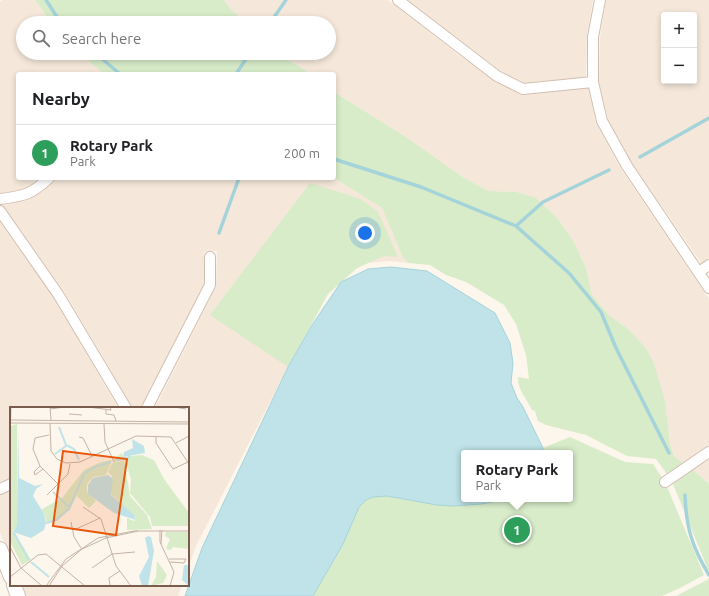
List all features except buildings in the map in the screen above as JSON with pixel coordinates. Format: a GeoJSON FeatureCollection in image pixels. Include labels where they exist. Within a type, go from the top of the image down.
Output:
{"type":"FeatureCollection","features":[{"type":"Feature","properties":{"kind":"street"},"geometry":{"type":"LineString","coordinates":[[398,0],[497,76],[523,89],[593,82]]}},
{"type":"Feature","properties":{"kind":"street"},"geometry":{"type":"LineString","coordinates":[[600,0],[594,37],[593,82],[602,121],[627,166],[709,288]]}},
{"type":"Feature","properties":{"kind":"street"},"geometry":{"type":"LineString","coordinates":[[0,199],[24,196],[38,188],[47,180]]}},
{"type":"Feature","properties":{"kind":"street"},"geometry":{"type":"LineString","coordinates":[[0,211],[58,294],[125,407]]}},
{"type":"Feature","properties":{"kind":"street"},"geometry":{"type":"LineString","coordinates":[[148,407],[210,285],[210,257]]}},
{"type":"Feature","properties":{"kind":"street"},"geometry":{"type":"LineString","coordinates":[[699,272],[709,265]]}},
{"type":"Feature","properties":{"kind":"street"},"geometry":{"type":"LineString","coordinates":[[665,482],[709,452]]}},
{"type":"Feature","properties":{"kind":"street"},"geometry":{"type":"LineString","coordinates":[[0,489],[10,484]]}},
{"type":"Feature","properties":{"kind":"street"},"geometry":{"type":"LineString","coordinates":[[0,550],[10,575]]}},
{"type":"Feature","properties":{"kind":"street"},"geometry":{"type":"LineString","coordinates":[[14,586],[18,596]]}},
{"type":"Feature","properties":{"kind":"shaded area"},"geometry":{"type":"Polygon","coordinates":[[[2,0],[35,0],[46,16],[16,16],[16,60],[87,60],[102,72],[16,72],[16,180],[38,180],[34,184],[22,190],[0,193],[0,2],[2,0]]]}},
{"type":"Feature","properties":{"kind":"shaded area"},"geometry":{"type":"Polygon","coordinates":[[[224,0],[388,0],[461,57],[494,80],[510,89],[524,95],[588,88],[596,123],[621,169],[709,299],[709,445],[683,463],[674,456],[670,444],[654,363],[646,348],[627,328],[610,316],[592,295],[586,268],[574,242],[558,219],[536,199],[517,192],[489,191],[464,178],[406,137],[336,93],[336,72],[307,72],[288,60],[336,60],[336,16],[239,16],[224,0]]]}},
{"type":"Feature","properties":{"kind":"shaded area"},"geometry":{"type":"Polygon","coordinates":[[[408,0],[593,0],[587,36],[586,77],[525,83],[501,71],[408,0]]]}},
{"type":"Feature","properties":{"kind":"shaded area"},"geometry":{"type":"Polygon","coordinates":[[[606,0],[709,0],[709,258],[701,263],[632,163],[608,119],[599,81],[600,37],[606,0]]]}},
{"type":"Feature","properties":{"kind":"shaded area"},"geometry":{"type":"Polygon","coordinates":[[[336,179],[382,208],[403,258],[408,263],[390,261],[368,263],[338,277],[306,323],[288,367],[196,546],[189,566],[189,407],[156,407],[216,287],[217,251],[204,252],[204,284],[143,403],[140,407],[132,407],[64,291],[3,205],[25,201],[42,192],[55,180],[336,179]]]}},
{"type":"Feature","properties":{"kind":"shaded area"},"geometry":{"type":"Polygon","coordinates":[[[0,222],[53,296],[117,407],[10,407],[10,478],[0,483],[0,222]]]}},
{"type":"Feature","properties":{"kind":"shaded area"},"geometry":{"type":"Polygon","coordinates":[[[709,460],[709,484],[693,470],[709,460]]]}},
{"type":"Feature","properties":{"kind":"shaded area"},"geometry":{"type":"Polygon","coordinates":[[[10,490],[10,557],[0,533],[0,495],[10,490]]]}},
{"type":"Feature","properties":{"kind":"shaded area"},"geometry":{"type":"Polygon","coordinates":[[[21,586],[182,586],[178,596],[25,596],[21,586]]]}},
{"type":"Feature","properties":{"kind":"green space"},"geometry":{"type":"Polygon","coordinates":[[[35,0],[224,0],[239,16],[46,16],[35,0]]]}},
{"type":"Feature","properties":{"kind":"green space"},"geometry":{"type":"Polygon","coordinates":[[[87,60],[288,60],[307,72],[102,72],[87,60]]]}},
{"type":"Feature","properties":{"kind":"green space"},"geometry":{"type":"Polygon","coordinates":[[[336,93],[406,137],[464,178],[489,191],[517,192],[536,198],[558,219],[574,242],[586,268],[592,295],[610,316],[627,328],[646,348],[654,363],[665,401],[670,444],[674,456],[683,463],[667,474],[656,459],[627,456],[586,435],[546,425],[538,421],[535,411],[532,410],[519,386],[518,377],[529,379],[526,355],[516,324],[504,305],[466,282],[446,275],[430,265],[408,263],[403,258],[382,208],[336,179],[336,93]]]}},
{"type":"Feature","properties":{"kind":"green space"},"geometry":{"type":"Polygon","coordinates":[[[310,183],[361,199],[378,212],[398,257],[384,256],[357,268],[328,294],[288,367],[210,315],[310,183]]]}},
{"type":"Feature","properties":{"kind":"green space"},"geometry":{"type":"Polygon","coordinates":[[[570,437],[625,462],[653,464],[665,482],[704,575],[662,596],[313,596],[343,544],[359,507],[366,500],[373,497],[387,496],[453,506],[491,502],[573,502],[573,450],[543,450],[543,448],[570,437]]]}},
{"type":"Feature","properties":{"kind":"green space"},"geometry":{"type":"Polygon","coordinates":[[[693,470],[709,484],[709,572],[673,484],[693,470]]]}},
{"type":"Feature","properties":{"kind":"green space"},"geometry":{"type":"Polygon","coordinates":[[[709,578],[709,596],[676,596],[707,580],[709,578]]]}},
{"type":"Feature","properties":{"kind":"water"},"geometry":{"type":"Polygon","coordinates":[[[391,267],[427,271],[495,313],[510,343],[513,363],[511,383],[517,398],[543,448],[543,450],[461,450],[461,502],[491,502],[453,506],[437,505],[387,496],[373,497],[366,500],[359,507],[343,544],[313,596],[185,596],[202,548],[288,367],[312,325],[341,282],[368,269],[391,267]]]}},
{"type":"Feature","properties":{"kind":"waterway"},"geometry":{"type":"LineString","coordinates":[[46,0],[56,16]]}},
{"type":"Feature","properties":{"kind":"waterway"},"geometry":{"type":"LineString","coordinates":[[275,16],[286,0]]}},
{"type":"Feature","properties":{"kind":"waterway"},"geometry":{"type":"LineString","coordinates":[[103,60],[118,72]]}},
{"type":"Feature","properties":{"kind":"waterway"},"geometry":{"type":"LineString","coordinates":[[237,72],[245,60]]}},
{"type":"Feature","properties":{"kind":"waterway"},"geometry":{"type":"LineString","coordinates":[[640,157],[709,118]]}},
{"type":"Feature","properties":{"kind":"waterway"},"geometry":{"type":"LineString","coordinates":[[336,160],[421,187],[516,226],[569,273],[601,312],[616,348],[669,453]]}},
{"type":"Feature","properties":{"kind":"waterway"},"geometry":{"type":"LineString","coordinates":[[516,226],[543,202],[609,170]]}},
{"type":"Feature","properties":{"kind":"waterway"},"geometry":{"type":"LineString","coordinates":[[219,233],[238,180]]}},
{"type":"Feature","properties":{"kind":"waterway"},"geometry":{"type":"LineString","coordinates":[[685,495],[687,517],[691,536],[698,555],[709,575]]}},
{"type":"Feature","properties":{"kind":"place","name":"Rotary Park"},"geometry":{"type":"Point","coordinates":[517,530]}}]}
